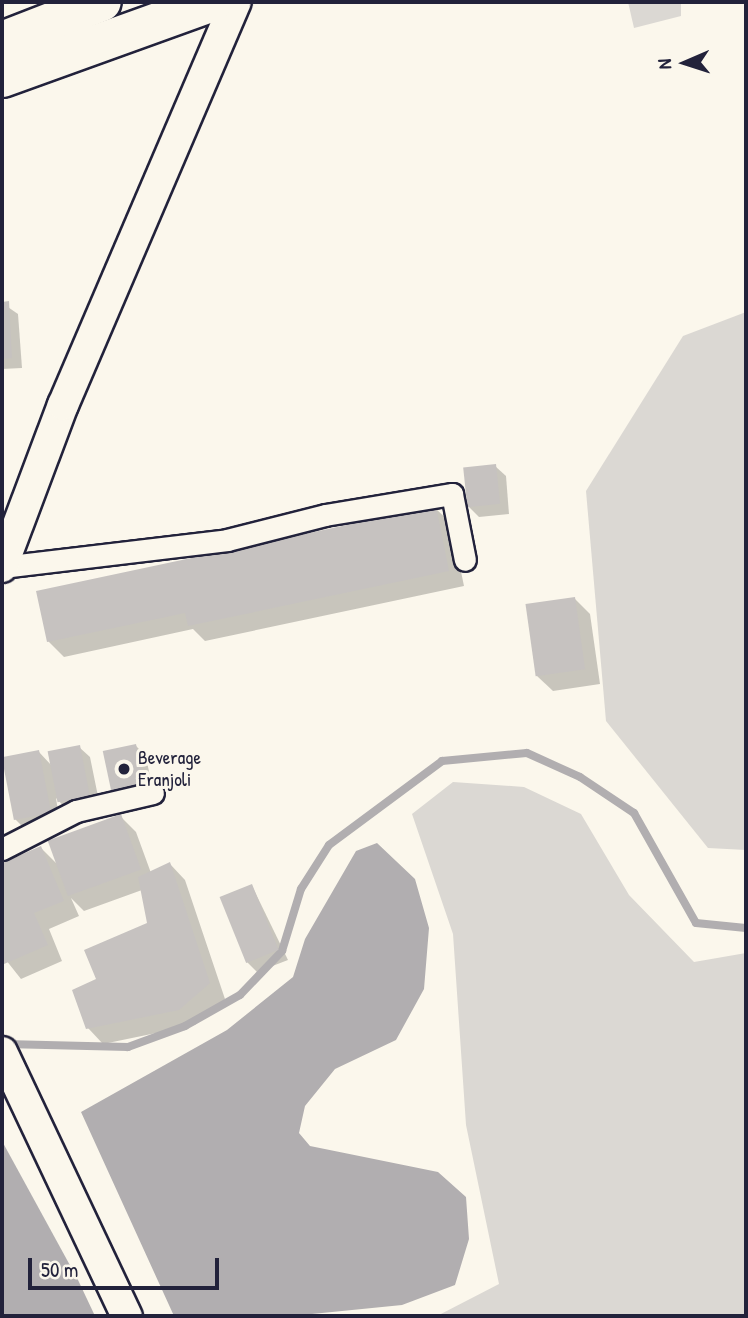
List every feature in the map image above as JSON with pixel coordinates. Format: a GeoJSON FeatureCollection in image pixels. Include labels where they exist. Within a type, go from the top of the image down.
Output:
{"type":"FeatureCollection","features":[{"type":"Feature","properties":{"kind":"highway"},"geometry":{"type":"LineString","coordinates":[[2,41],[102,2]]}},
{"type":"Feature","properties":{"kind":"highway"},"geometry":{"type":"LineString","coordinates":[[2,78],[213,2]]}},
{"type":"Feature","properties":{"kind":"street"},"geometry":{"type":"LineString","coordinates":[[236,2],[63,405],[2,567],[227,540],[325,515],[452,494],[465,560]]}},
{"type":"Feature","properties":{"kind":"street"},"geometry":{"type":"LineString","coordinates":[[2,849],[76,811],[153,793]]}},
{"type":"Feature","properties":{"kind":"street"},"geometry":{"type":"LineString","coordinates":[[6,1063],[127,1316]]}},
{"type":"Feature","properties":{"kind":"shaded area"},"geometry":{"type":"Polygon","coordinates":[[[628,2],[681,2],[681,16],[634,28],[628,2]]]}},
{"type":"Feature","properties":{"kind":"shaded area"},"geometry":{"type":"Polygon","coordinates":[[[746,312],[746,850],[708,848],[606,721],[586,491],[683,336],[746,312]]]}},
{"type":"Feature","properties":{"kind":"shaded area"},"geometry":{"type":"Polygon","coordinates":[[[453,782],[524,787],[581,814],[629,895],[694,962],[746,953],[746,1316],[437,1316],[499,1284],[466,1125],[453,934],[412,814],[453,782]]]}},
{"type":"Feature","properties":{"kind":"shaded area"},"geometry":{"type":"Polygon","coordinates":[[[377,843],[415,879],[429,928],[424,989],[396,1040],[335,1069],[305,1106],[299,1133],[310,1146],[438,1172],[466,1197],[469,1239],[455,1285],[402,1305],[292,1316],[174,1316],[81,1112],[227,1030],[293,977],[305,939],[356,851],[377,843]]]}},
{"type":"Feature","properties":{"kind":"shaded area"},"geometry":{"type":"Polygon","coordinates":[[[2,1141],[78,1280],[95,1316],[2,1316],[2,1141]]]}},
{"type":"Feature","properties":{"kind":"building"},"geometry":{"type":"Polygon","coordinates":[[[9,301],[12,358],[2,359],[2,302],[9,301]]]}},
{"type":"Feature","properties":{"kind":"building"},"geometry":{"type":"Polygon","coordinates":[[[496,464],[500,504],[467,507],[463,467],[496,464]]]}},
{"type":"Feature","properties":{"kind":"building"},"geometry":{"type":"Polygon","coordinates":[[[436,506],[449,571],[188,626],[185,613],[47,642],[36,591],[436,506]]]}},
{"type":"Feature","properties":{"kind":"building"},"geometry":{"type":"Polygon","coordinates":[[[575,597],[585,669],[536,676],[525,604],[575,597]]]}},
{"type":"Feature","properties":{"kind":"building","name":"Beverage Eranjoli"},"geometry":{"type":"Polygon","coordinates":[[[136,744],[145,787],[112,794],[103,751],[136,744]]]}},
{"type":"Feature","properties":{"kind":"building"},"geometry":{"type":"Polygon","coordinates":[[[80,745],[90,796],[58,802],[48,751],[80,745]]]}},
{"type":"Feature","properties":{"kind":"building"},"geometry":{"type":"Polygon","coordinates":[[[39,750],[51,813],[14,820],[2,757],[39,750]]]}},
{"type":"Feature","properties":{"kind":"building"},"geometry":{"type":"Polygon","coordinates":[[[121,814],[141,869],[68,896],[48,841],[121,814]]]}},
{"type":"Feature","properties":{"kind":"building"},"geometry":{"type":"Polygon","coordinates":[[[41,846],[64,901],[34,913],[48,945],[4,964],[2,863],[41,846]]]}},
{"type":"Feature","properties":{"kind":"building"},"geometry":{"type":"Polygon","coordinates":[[[170,862],[210,983],[179,1010],[86,1029],[72,990],[96,979],[84,950],[147,923],[138,877],[170,862]]]}},
{"type":"Feature","properties":{"kind":"building"},"geometry":{"type":"Polygon","coordinates":[[[252,884],[279,950],[246,963],[220,897],[252,884]]]}},
{"type":"Feature","properties":{"kind":"waterway"},"geometry":{"type":"LineString","coordinates":[[5,1044],[128,1047],[185,1026],[240,995],[282,951],[301,889],[329,845],[442,761],[527,753],[580,777],[634,813],[696,923],[746,928]]}},
{"type":"Feature","properties":{"kind":"place","name":"Beverage Eranjoli"},"geometry":{"type":"Point","coordinates":[124,769]}}]}
